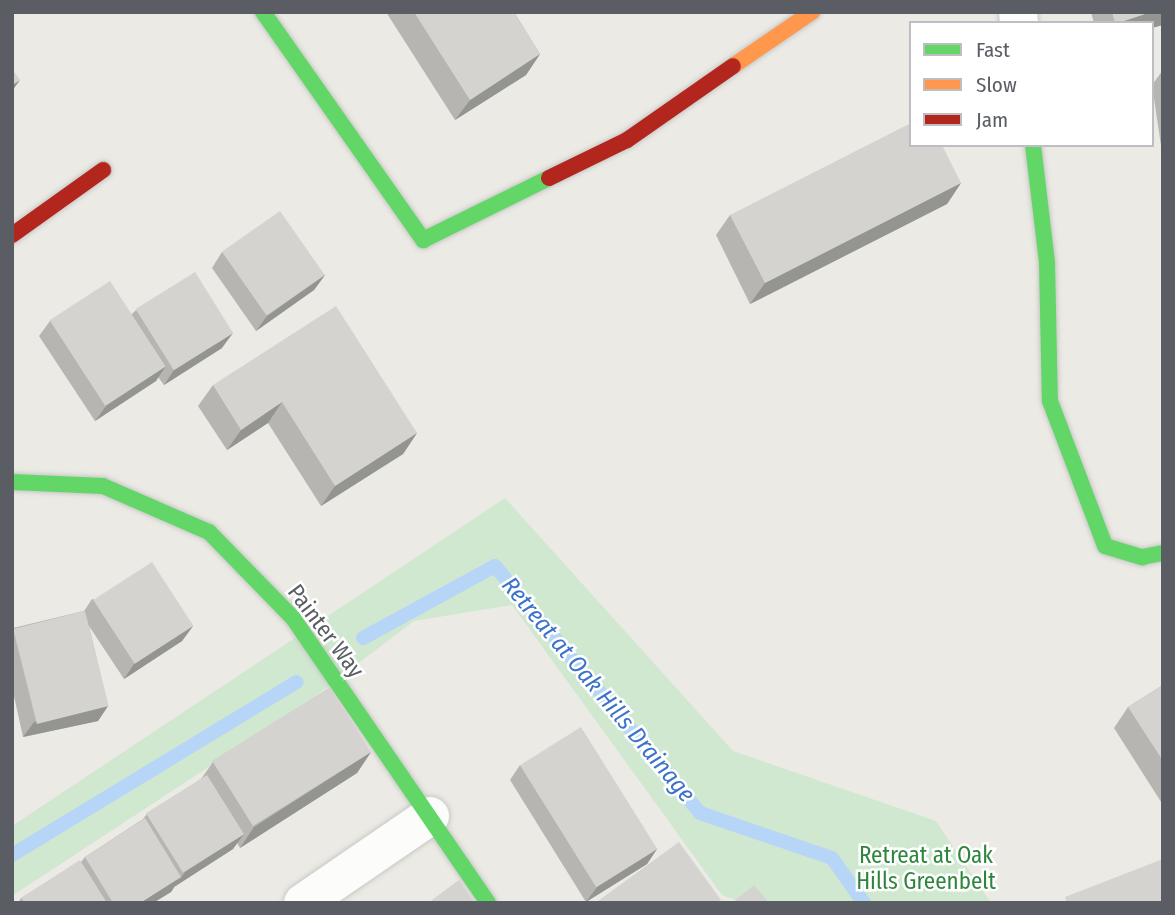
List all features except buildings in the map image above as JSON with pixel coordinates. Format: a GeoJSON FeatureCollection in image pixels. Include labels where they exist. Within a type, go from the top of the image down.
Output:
{"type":"FeatureCollection","features":[{"type":"Feature","properties":{"kind":"street"},"geometry":{"type":"LineString","coordinates":[[263,12],[423,240],[626,140],[812,12]]}},
{"type":"Feature","properties":{"kind":"street"},"geometry":{"type":"LineString","coordinates":[[1033,147],[1047,263],[1050,401],[1105,546],[1142,557],[1163,553]]}},
{"type":"Feature","properties":{"kind":"street"},"geometry":{"type":"LineString","coordinates":[[12,235],[103,170]]}},
{"type":"Feature","properties":{"kind":"street","name":"Painter Way"},"geometry":{"type":"LineString","coordinates":[[12,482],[103,486],[209,532],[293,618],[488,903]]}},
{"type":"Feature","properties":{"kind":"street"},"geometry":{"type":"LineString","coordinates":[[303,903],[430,816]]}},
{"type":"Feature","properties":{"kind":"green space","name":"Retreat at Oak Hills Greenbelt"},"geometry":{"type":"Polygon","coordinates":[[[505,498],[733,751],[936,821],[991,903],[743,903],[722,895],[512,605],[414,621],[306,703],[12,896],[12,826],[505,498]]]}},
{"type":"Feature","properties":{"kind":"waterway","name":"Retreat at Oak Hills Drainage"},"geometry":{"type":"LineString","coordinates":[[363,638],[495,566],[700,813],[832,858],[864,903]]}},
{"type":"Feature","properties":{"kind":"waterway"},"geometry":{"type":"LineString","coordinates":[[12,855],[297,682]]}},
{"type":"Feature","properties":{"kind":"traffic: fast"},"geometry":{"type":"LineString","coordinates":[[263,12],[423,240],[549,178]]}},
{"type":"Feature","properties":{"kind":"traffic: fast"},"geometry":{"type":"LineString","coordinates":[[1033,147],[1047,263],[1050,401],[1105,546],[1142,557],[1163,553]]}},
{"type":"Feature","properties":{"kind":"traffic: fast"},"geometry":{"type":"LineString","coordinates":[[12,482],[103,486],[209,532],[293,618],[488,903]]}},
{"type":"Feature","properties":{"kind":"traffic: slow"},"geometry":{"type":"LineString","coordinates":[[733,66],[812,12]]}},
{"type":"Feature","properties":{"kind":"traffic: jam"},"geometry":{"type":"LineString","coordinates":[[549,178],[627,140],[733,66]]}},
{"type":"Feature","properties":{"kind":"traffic: jam"},"geometry":{"type":"LineString","coordinates":[[12,235],[103,170]]}}]}
